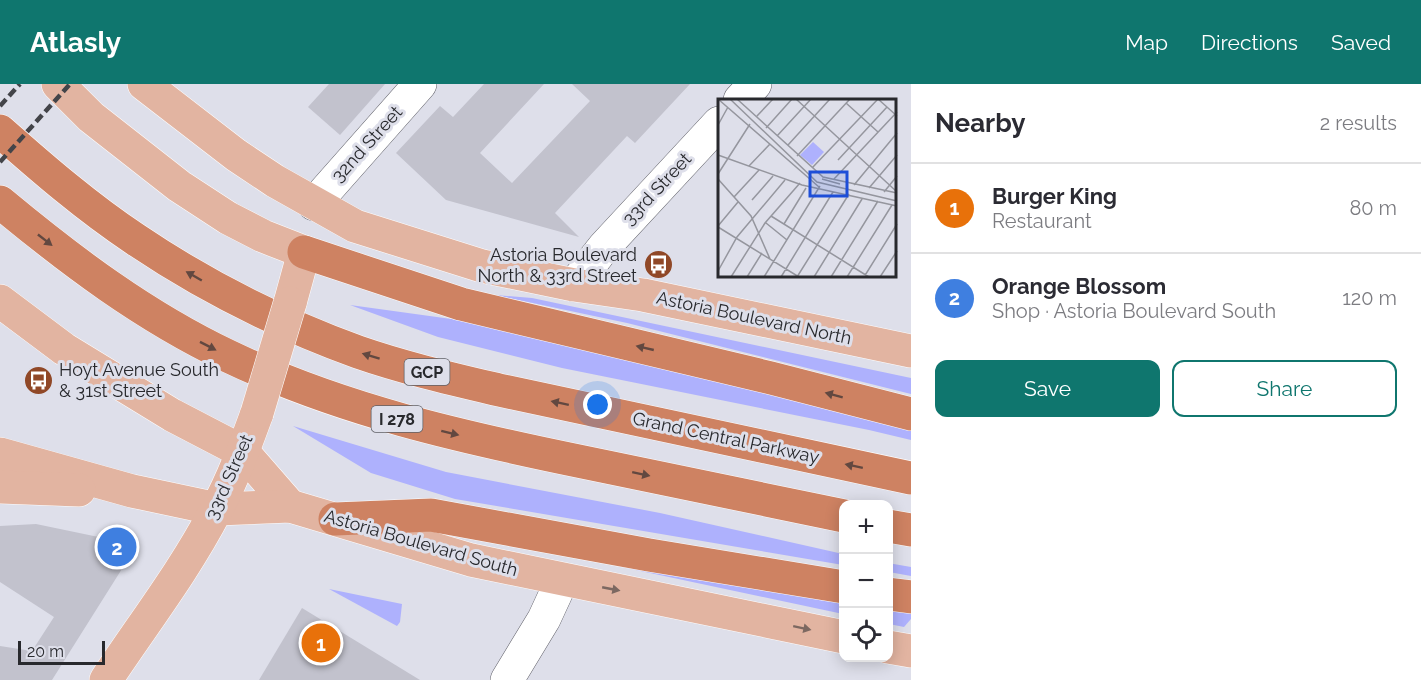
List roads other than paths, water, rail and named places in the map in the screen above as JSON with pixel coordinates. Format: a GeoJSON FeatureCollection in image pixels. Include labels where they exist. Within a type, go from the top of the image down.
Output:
{"type":"FeatureCollection","features":[{"type":"Feature","properties":{"kind":"highway","name":"Grand Central Parkway"},"geometry":{"type":"LineString","coordinates":[[0,131],[99,214],[172,263],[214,288],[358,352],[464,382],[911,478]]}},
{"type":"Feature","properties":{"kind":"highway","name":"I 278"},"geometry":{"type":"LineString","coordinates":[[0,202],[86,271],[142,308],[179,331],[227,356],[289,384],[345,404],[460,435],[839,515]]}},
{"type":"Feature","properties":{"kind":"highway"},"geometry":{"type":"LineString","coordinates":[[304,252],[461,304],[911,414]]}},
{"type":"Feature","properties":{"kind":"highway"},"geometry":{"type":"LineString","coordinates":[[335,519],[431,514],[649,555],[839,586]]}},
{"type":"Feature","properties":{"kind":"highway"},"geometry":{"type":"LineString","coordinates":[[893,527],[911,530]]}},
{"type":"Feature","properties":{"kind":"highway"},"geometry":{"type":"LineString","coordinates":[[893,595],[911,597]]}},
{"type":"Feature","properties":{"kind":"main road"},"geometry":{"type":"LineString","coordinates":[[58,84],[91,117],[179,186],[228,218],[263,236],[304,252]]}},
{"type":"Feature","properties":{"kind":"main road","name":"Astoria Boulevard North"},"geometry":{"type":"LineString","coordinates":[[144,84],[236,155],[314,204],[355,226],[482,266],[574,285],[643,295],[911,351]]}},
{"type":"Feature","properties":{"kind":"main road","name":"33rd Street"},"geometry":{"type":"LineString","coordinates":[[106,680],[195,547],[217,509],[243,452],[257,413],[304,252]]}},
{"type":"Feature","properties":{"kind":"main road"},"geometry":{"type":"LineString","coordinates":[[0,301],[64,349],[172,415],[243,452],[290,506]]}},
{"type":"Feature","properties":{"kind":"main road","name":"Astoria Boulevard South"},"geometry":{"type":"LineString","coordinates":[[0,454],[132,492],[217,509],[290,506],[471,560],[839,636]]}},
{"type":"Feature","properties":{"kind":"main road"},"geometry":{"type":"LineString","coordinates":[[0,487],[132,492]]}},
{"type":"Feature","properties":{"kind":"main road"},"geometry":{"type":"LineString","coordinates":[[893,648],[911,651]]}},
{"type":"Feature","properties":{"kind":"street","name":"32nd Street"},"geometry":{"type":"LineString","coordinates":[[314,204],[420,84]]}},
{"type":"Feature","properties":{"kind":"street"},"geometry":{"type":"LineString","coordinates":[[741,99],[755,84]]}},
{"type":"Feature","properties":{"kind":"street","name":"33rd Street"},"geometry":{"type":"LineString","coordinates":[[574,285],[604,247],[718,124]]}},
{"type":"Feature","properties":{"kind":"street"},"geometry":{"type":"LineString","coordinates":[[507,680],[544,619],[562,580]]}},
{"type":"Feature","properties":{"kind":"railway"},"geometry":{"type":"LineString","coordinates":[[0,106],[20,84]]}},
{"type":"Feature","properties":{"kind":"railway"},"geometry":{"type":"LineString","coordinates":[[0,162],[70,84]]}},
{"type":"Feature","properties":{"kind":"place","name":"Astoria Boulevard North & 33rd Street"},"geometry":{"type":"Point","coordinates":[658,265]}},
{"type":"Feature","properties":{"kind":"place","name":"Hoyt Avenue South & 31st Street"},"geometry":{"type":"Point","coordinates":[38,380]}},
{"type":"Feature","properties":{"kind":"place","name":"Orange Blossom"},"geometry":{"type":"Point","coordinates":[117,547]}},
{"type":"Feature","properties":{"kind":"place","name":"Burger King"},"geometry":{"type":"Point","coordinates":[321,643]}}]}
